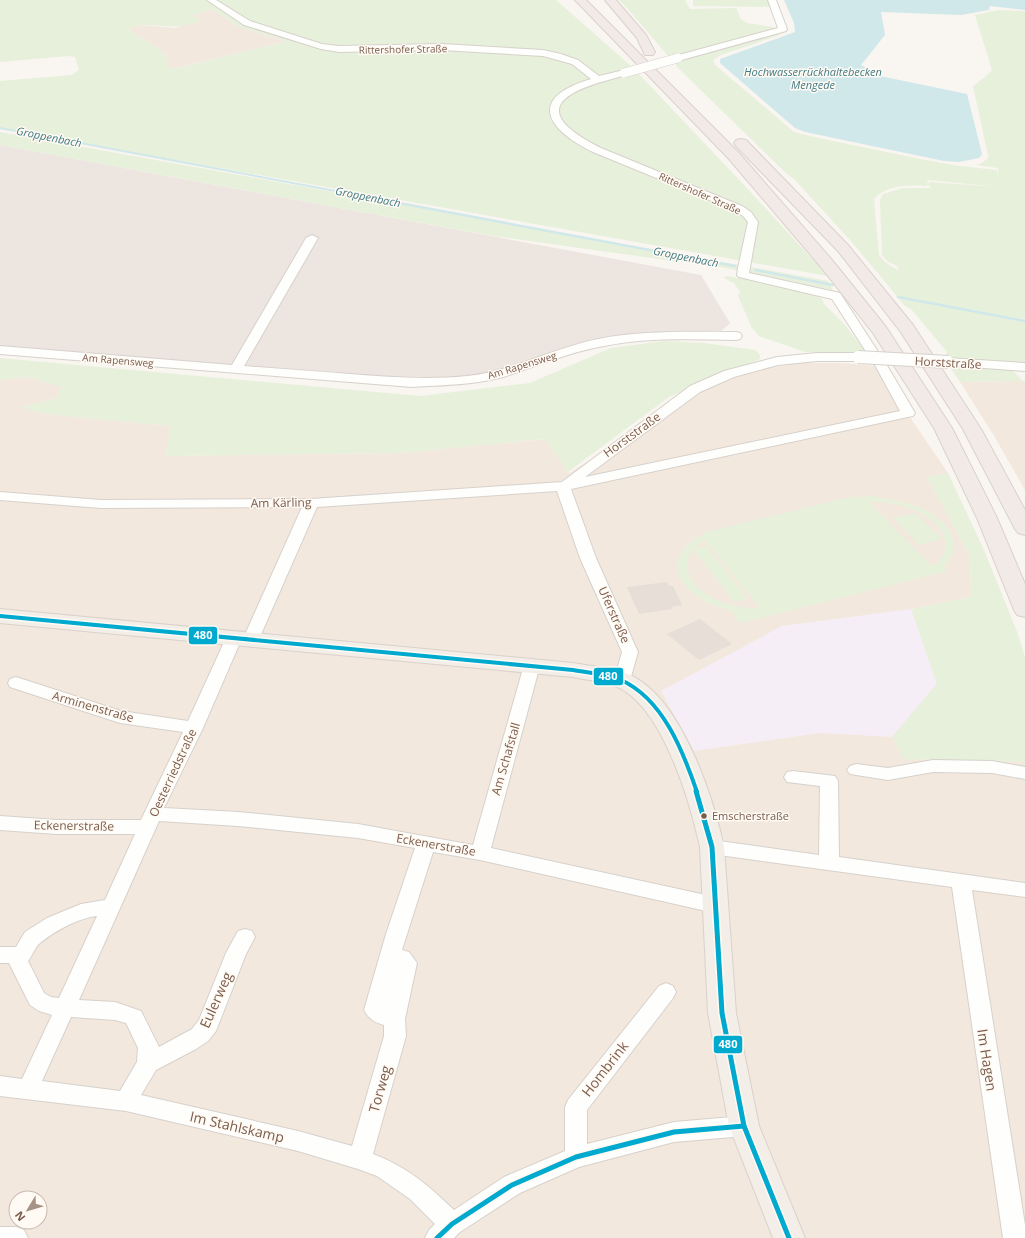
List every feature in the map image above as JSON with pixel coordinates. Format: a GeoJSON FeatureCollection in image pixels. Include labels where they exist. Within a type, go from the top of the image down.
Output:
{"type":"FeatureCollection","features":[{"type":"Feature","properties":{"kind":"highway"},"geometry":{"type":"LineString","coordinates":[[569,0],[610,44],[654,77]]}},
{"type":"Feature","properties":{"kind":"highway"},"geometry":{"type":"LineString","coordinates":[[580,0],[654,77],[734,156],[778,205],[880,331],[943,428],[987,518],[1025,610]]}},
{"type":"Feature","properties":{"kind":"highway"},"geometry":{"type":"LineString","coordinates":[[596,0],[676,80]]}},
{"type":"Feature","properties":{"kind":"highway"},"geometry":{"type":"LineString","coordinates":[[614,4],[642,37],[649,52]]}},
{"type":"Feature","properties":{"kind":"highway"},"geometry":{"type":"LineString","coordinates":[[732,134],[816,218],[907,329],[972,429],[1025,529]]}},
{"type":"Feature","properties":{"kind":"main road"},"geometry":{"type":"LineString","coordinates":[[0,616],[532,665],[588,672],[622,680],[650,700],[666,721],[682,757],[706,820],[712,848],[722,1013],[744,1126],[789,1238]]}},
{"type":"Feature","properties":{"kind":"street","name":"Rittershofer Straße"},"geometry":{"type":"LineString","coordinates":[[211,0],[247,23],[321,46],[339,49],[442,47],[543,53],[575,62],[598,80]]}},
{"type":"Feature","properties":{"kind":"street","name":"Rittershofer Straße"},"geometry":{"type":"LineString","coordinates":[[772,0],[783,29],[624,72],[570,90],[555,104],[555,116],[564,131],[583,144],[726,203],[747,214],[753,222],[752,235],[743,263],[743,275],[836,296],[882,366],[908,413],[883,419]]}},
{"type":"Feature","properties":{"kind":"street"},"geometry":{"type":"LineString","coordinates":[[236,369],[312,238]]}},
{"type":"Feature","properties":{"kind":"street","name":"Am Rapensweg"},"geometry":{"type":"LineString","coordinates":[[0,350],[412,383],[468,380],[498,374],[560,353],[637,337],[673,335],[736,336]]}},
{"type":"Feature","properties":{"kind":"street","name":"Horststraße"},"geometry":{"type":"LineString","coordinates":[[563,486],[695,389],[729,374],[777,361],[817,357],[858,357],[1025,367]]}},
{"type":"Feature","properties":{"kind":"street","name":"Horststraße"},"geometry":{"type":"LineString","coordinates":[[563,486],[883,419]]}},
{"type":"Feature","properties":{"kind":"street","name":"Am Kärling"},"geometry":{"type":"LineString","coordinates":[[0,496],[101,504],[311,503],[563,486]]}},
{"type":"Feature","properties":{"kind":"street","name":"Uferstraße"},"geometry":{"type":"LineString","coordinates":[[563,486],[588,558],[630,652],[622,680]]}},
{"type":"Feature","properties":{"kind":"street","name":"Oesterriedstraße"},"geometry":{"type":"LineString","coordinates":[[28,1089],[150,820],[194,728],[311,503]]}},
{"type":"Feature","properties":{"kind":"street","name":"Am Schafstall"},"geometry":{"type":"LineString","coordinates":[[480,853],[532,665]]}},
{"type":"Feature","properties":{"kind":"street","name":"Arminenstraße"},"geometry":{"type":"LineString","coordinates":[[16,683],[120,717],[194,728]]}},
{"type":"Feature","properties":{"kind":"street"},"geometry":{"type":"LineString","coordinates":[[856,770],[888,774],[932,766],[985,767],[1025,772]]}},
{"type":"Feature","properties":{"kind":"street"},"geometry":{"type":"LineString","coordinates":[[793,777],[829,781],[829,863]]}},
{"type":"Feature","properties":{"kind":"street","name":"Eckenerstraße"},"geometry":{"type":"LineString","coordinates":[[0,823],[57,827],[150,820],[238,819],[350,830],[480,853],[715,905]]}},
{"type":"Feature","properties":{"kind":"street","name":"Torweg"},"geometry":{"type":"LineString","coordinates":[[360,1159],[395,1036],[394,1019],[407,963],[402,958],[390,956],[426,843]]}},
{"type":"Feature","properties":{"kind":"street"},"geometry":{"type":"LineString","coordinates":[[712,848],[1025,890]]}},
{"type":"Feature","properties":{"kind":"street","name":"Im Hagen"},"geometry":{"type":"LineString","coordinates":[[961,881],[1015,1238]]}},
{"type":"Feature","properties":{"kind":"street"},"geometry":{"type":"LineString","coordinates":[[110,907],[88,910],[70,916],[54,924],[32,938],[18,961],[37,999],[46,1005],[64,1008],[115,1011],[134,1017],[149,1048],[148,1063],[126,1101]]}},
{"type":"Feature","properties":{"kind":"street","name":"Eulerweg"},"geometry":{"type":"LineString","coordinates":[[148,1063],[188,1043],[200,1035],[208,1025],[236,953],[245,937]]}},
{"type":"Feature","properties":{"kind":"street"},"geometry":{"type":"LineString","coordinates":[[0,954],[21,955]]}},
{"type":"Feature","properties":{"kind":"street","name":"Hombrink"},"geometry":{"type":"LineString","coordinates":[[576,1157],[576,1107],[666,992]]}},
{"type":"Feature","properties":{"kind":"street","name":"Im Stahlskamp"},"geometry":{"type":"LineString","coordinates":[[0,1086],[126,1101],[298,1141],[360,1159],[385,1169],[418,1191],[445,1231]]}},
{"type":"Feature","properties":{"kind":"street"},"geometry":{"type":"LineString","coordinates":[[445,1231],[512,1185],[576,1157],[674,1132],[744,1126]]}},
{"type":"Feature","properties":{"kind":"street"},"geometry":{"type":"LineString","coordinates":[[2,1238],[16,1238]]}},
{"type":"Feature","properties":{"kind":"shaded area"},"geometry":{"type":"Polygon","coordinates":[[[210,10],[215,11],[239,27],[283,40],[284,42],[173,69],[168,66],[165,53],[129,30],[132,27],[141,25],[175,28],[200,20],[192,15],[210,10]]]}},
{"type":"Feature","properties":{"kind":"shaded area"},"geometry":{"type":"Polygon","coordinates":[[[0,145],[701,275],[730,323],[715,337],[673,335],[598,343],[498,374],[436,382],[0,350],[0,145]]]}},
{"type":"Feature","properties":{"kind":"shaded area"},"geometry":{"type":"Polygon","coordinates":[[[800,363],[841,363],[875,366],[948,473],[927,477],[970,556],[971,597],[911,609],[937,684],[904,759],[1025,762],[1025,1238],[0,1238],[0,380],[29,377],[62,387],[57,398],[22,407],[46,414],[172,426],[166,456],[400,453],[546,439],[569,473],[684,401],[719,382],[758,370],[800,363]]]}},
{"type":"Feature","properties":{"kind":"shaded area"},"geometry":{"type":"Polygon","coordinates":[[[1025,381],[1025,490],[993,434],[960,382],[1025,381]]]}},
{"type":"Feature","properties":{"kind":"shaded area"},"geometry":{"type":"Polygon","coordinates":[[[911,609],[937,684],[892,737],[820,733],[694,751],[661,691],[782,626],[911,609]]]}},
{"type":"Feature","properties":{"kind":"green space"},"geometry":{"type":"Polygon","coordinates":[[[0,0],[556,0],[631,66],[624,69],[636,71],[828,276],[0,129],[0,81],[72,75],[79,70],[75,57],[68,56],[0,62],[0,0]],[[210,10],[193,15],[200,20],[192,24],[182,26],[143,25],[135,26],[129,30],[165,53],[168,66],[174,69],[284,42],[283,40],[239,27],[215,11],[210,10]]]}},
{"type":"Feature","properties":{"kind":"green space"},"geometry":{"type":"Polygon","coordinates":[[[619,0],[685,0],[690,9],[736,8],[741,19],[747,23],[773,27],[772,31],[780,33],[780,35],[721,55],[713,60],[715,65],[794,132],[920,159],[959,166],[997,170],[998,178],[998,168],[976,165],[982,163],[988,158],[988,155],[973,86],[992,70],[975,15],[999,10],[1025,11],[1025,318],[1020,318],[1025,319],[1025,364],[945,359],[947,352],[911,309],[905,306],[851,241],[793,178],[788,175],[676,66],[677,60],[669,57],[619,0]],[[928,180],[927,186],[905,186],[891,188],[879,194],[874,199],[879,255],[885,262],[899,271],[897,266],[887,261],[882,255],[880,200],[883,194],[903,188],[931,188],[928,185],[929,182],[999,187],[928,180]]]}},
{"type":"Feature","properties":{"kind":"green space"},"geometry":{"type":"Polygon","coordinates":[[[693,0],[770,0],[773,7],[693,6],[693,0]]]}},
{"type":"Feature","properties":{"kind":"green space"},"geometry":{"type":"Polygon","coordinates":[[[0,132],[828,281],[833,290],[701,263],[673,261],[493,236],[0,145],[0,132]]]}},
{"type":"Feature","properties":{"kind":"green space"},"geometry":{"type":"Polygon","coordinates":[[[725,276],[761,281],[788,287],[812,294],[822,299],[824,304],[844,324],[867,353],[805,352],[759,336],[752,328],[738,296],[740,292],[734,283],[724,278],[725,276]]]}},
{"type":"Feature","properties":{"kind":"green space"},"geometry":{"type":"Polygon","coordinates":[[[664,341],[704,343],[755,350],[760,355],[760,359],[669,397],[568,472],[545,439],[400,453],[166,456],[171,426],[46,414],[21,407],[57,398],[62,387],[29,377],[0,380],[0,358],[420,396],[530,383],[611,348],[664,341]]]}},
{"type":"Feature","properties":{"kind":"green space"},"geometry":{"type":"Polygon","coordinates":[[[950,367],[1011,369],[1023,381],[960,382],[950,367]]]}},
{"type":"Feature","properties":{"kind":"green space"},"geometry":{"type":"Polygon","coordinates":[[[948,473],[984,550],[1018,634],[1025,657],[1025,762],[904,759],[892,737],[937,684],[911,609],[971,597],[970,556],[927,477],[948,473]]]}},
{"type":"Feature","properties":{"kind":"green space"},"geometry":{"type":"Polygon","coordinates":[[[870,496],[890,499],[921,508],[941,520],[953,537],[954,547],[951,557],[944,568],[947,571],[740,623],[730,611],[704,601],[697,596],[684,584],[680,577],[678,562],[685,547],[692,540],[707,532],[845,498],[870,496]],[[869,502],[932,566],[941,559],[945,549],[944,537],[939,527],[930,519],[918,512],[892,503],[869,502]],[[705,540],[693,549],[688,559],[687,568],[689,576],[694,584],[709,596],[717,600],[738,606],[760,608],[705,540]]]}},
{"type":"Feature","properties":{"kind":"green space"},"geometry":{"type":"Polygon","coordinates":[[[915,513],[942,539],[919,545],[893,518],[915,513]]]}},
{"type":"Feature","properties":{"kind":"green space"},"geometry":{"type":"Polygon","coordinates":[[[706,546],[748,599],[734,602],[693,549],[706,546]]]}},
{"type":"Feature","properties":{"kind":"water","name":"Hochwasserrückhaltebecken Mengede"},"geometry":{"type":"Polygon","coordinates":[[[784,0],[1025,0],[1025,10],[990,6],[989,10],[961,15],[881,12],[885,35],[861,65],[880,76],[967,94],[982,154],[979,158],[959,162],[944,161],[805,132],[795,128],[720,63],[720,59],[795,32],[794,23],[784,0]]]}},
{"type":"Feature","properties":{"kind":"building"},"geometry":{"type":"Polygon","coordinates":[[[667,582],[669,586],[673,586],[682,605],[671,607],[672,609],[639,614],[627,587],[667,582]]]}},
{"type":"Feature","properties":{"kind":"building"},"geometry":{"type":"Polygon","coordinates":[[[700,619],[732,644],[699,660],[667,634],[700,619]]]}},
{"type":"Feature","properties":{"kind":"waterway","name":"Groppenbach"},"geometry":{"type":"LineString","coordinates":[[0,128],[362,196]]}},
{"type":"Feature","properties":{"kind":"waterway","name":"Groppenbach"},"geometry":{"type":"LineString","coordinates":[[356,195],[735,266]]}},
{"type":"Feature","properties":{"kind":"waterway","name":"Groppenbach"},"geometry":{"type":"LineString","coordinates":[[755,270],[833,285]]}},
{"type":"Feature","properties":{"kind":"waterway","name":"Groppenbach"},"geometry":{"type":"LineString","coordinates":[[898,297],[1025,321]]}},
{"type":"Feature","properties":{"kind":"transit line","name":"480"},"geometry":{"type":"LineString","coordinates":[[0,616],[573,670],[603,675],[621,680],[639,690],[655,707],[669,728],[682,752],[701,803],[712,847],[722,1013],[744,1126],[789,1238]]}},
{"type":"Feature","properties":{"kind":"transit line","name":"480"},"geometry":{"type":"LineString","coordinates":[[437,1238],[452,1224],[512,1185],[576,1157],[674,1132],[744,1126]]}},
{"type":"Feature","properties":{"kind":"place","name":"Emscherstraße"},"geometry":{"type":"Point","coordinates":[704,816]}}]}
